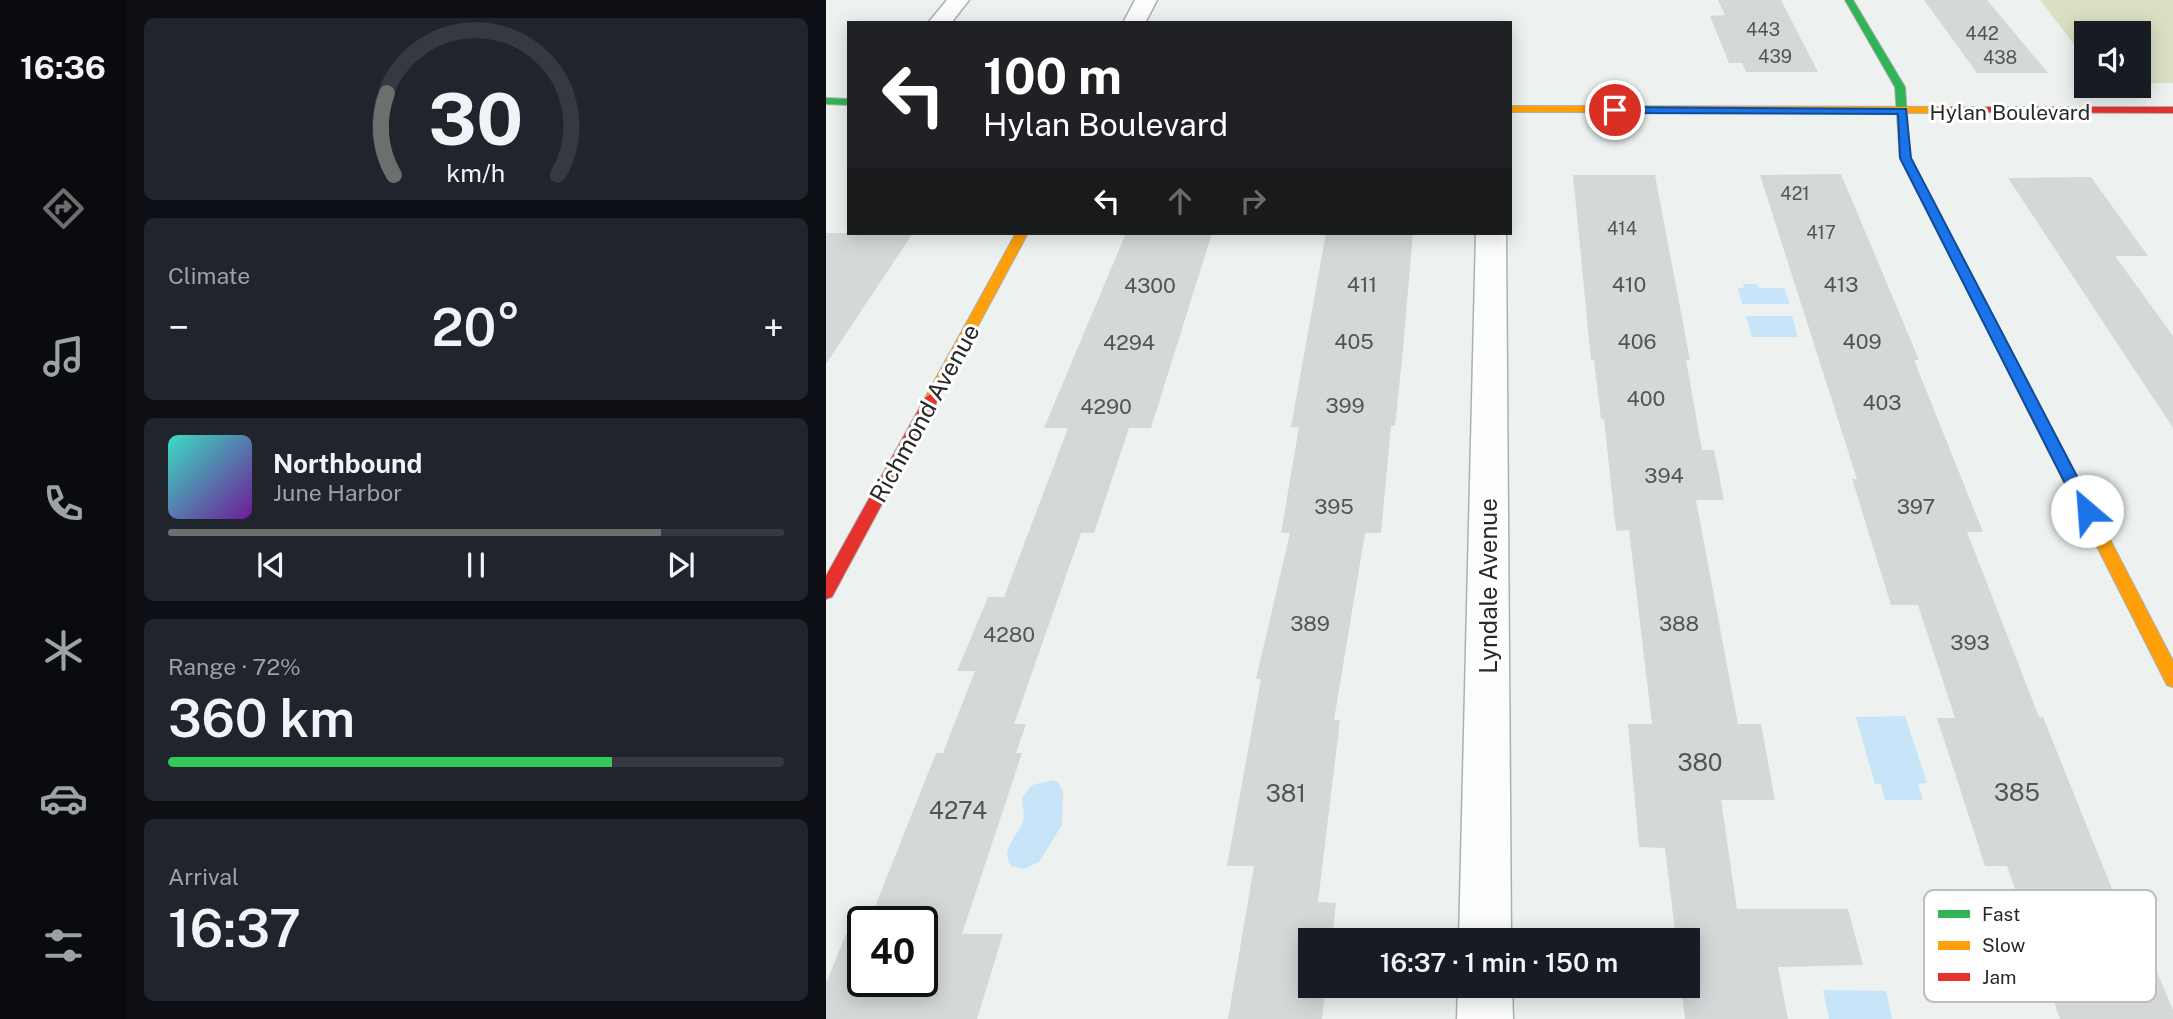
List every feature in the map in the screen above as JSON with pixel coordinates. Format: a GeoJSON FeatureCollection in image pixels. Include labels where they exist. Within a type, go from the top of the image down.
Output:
{"type":"FeatureCollection","features":[{"type":"Feature","properties":{"kind":"main road"},"geometry":{"type":"LineString","coordinates":[[1849,0],[1900,87],[1905,158],[2173,679]]}},
{"type":"Feature","properties":{"kind":"main road"},"geometry":{"type":"LineString","coordinates":[[826,101],[847,102]]}},
{"type":"Feature","properties":{"kind":"main road","name":"Hylan Boulevard"},"geometry":{"type":"LineString","coordinates":[[1512,109],[2173,110]]}},
{"type":"Feature","properties":{"kind":"main road","name":"Richmond Avenue"},"geometry":{"type":"LineString","coordinates":[[826,592],[1020,235]]}},
{"type":"Feature","properties":{"kind":"street"},"geometry":{"type":"LineString","coordinates":[[941,21],[958,0]]}},
{"type":"Feature","properties":{"kind":"street"},"geometry":{"type":"LineString","coordinates":[[1135,21],[1146,0]]}},
{"type":"Feature","properties":{"kind":"street","name":"Lyndale Avenue"},"geometry":{"type":"LineString","coordinates":[[1485,928],[1491,235]]}},
{"type":"Feature","properties":{"kind":"street"},"geometry":{"type":"LineString","coordinates":[[1485,998],[1485,1019]]}},
{"type":"Feature","properties":{"kind":"green space"},"geometry":{"type":"Polygon","coordinates":[[[2040,0],[2173,0],[2173,83],[2151,83],[2151,21],[2074,21],[2074,44],[2040,0]]]}},
{"type":"Feature","properties":{"kind":"water"},"geometry":{"type":"Polygon","coordinates":[[[1743,284],[1757,284],[1759,288],[1784,288],[1790,304],[1742,304],[1738,288],[1744,288],[1743,284]]]}},
{"type":"Feature","properties":{"kind":"water"},"geometry":{"type":"Polygon","coordinates":[[[1746,316],[1792,316],[1798,337],[1752,337],[1746,316]]]}},
{"type":"Feature","properties":{"kind":"water"},"geometry":{"type":"Polygon","coordinates":[[[1905,716],[1927,783],[1918,784],[1923,800],[1885,800],[1881,784],[1875,784],[1856,717],[1905,716]]]}},
{"type":"Feature","properties":{"kind":"water"},"geometry":{"type":"Polygon","coordinates":[[[1053,780],[1058,782],[1063,792],[1062,825],[1039,862],[1024,869],[1011,866],[1007,853],[1023,820],[1022,798],[1032,785],[1053,780]]]}},
{"type":"Feature","properties":{"kind":"water"},"geometry":{"type":"Polygon","coordinates":[[[1823,990],[1886,991],[1892,1019],[1829,1019],[1823,990]]]}},
{"type":"Feature","properties":{"kind":"building"},"geometry":{"type":"Polygon","coordinates":[[[1718,0],[1781,0],[1818,72],[1746,72],[1742,63],[1729,63],[1710,16],[1725,15],[1718,0]]]}},
{"type":"Feature","properties":{"kind":"building"},"geometry":{"type":"Polygon","coordinates":[[[1924,0],[1987,0],[2048,73],[1977,73],[1924,0]]]}},
{"type":"Feature","properties":{"kind":"building"},"geometry":{"type":"Polygon","coordinates":[[[1841,174],[1919,360],[1914,360],[1983,532],[1967,532],[2039,717],[2043,717],[2113,890],[2015,890],[2007,866],[1985,866],[1937,718],[1955,718],[1918,605],[1891,605],[1852,479],[1857,479],[1760,175],[1841,174]]]}},
{"type":"Feature","properties":{"kind":"building"},"geometry":{"type":"Polygon","coordinates":[[[1573,175],[1655,175],[1690,360],[1686,360],[1702,450],[1714,450],[1724,500],[1696,500],[1738,724],[1761,724],[1775,800],[1721,800],[1737,909],[1848,909],[1863,965],[1778,967],[1788,1019],[1685,1019],[1683,998],[1700,998],[1700,928],[1675,928],[1665,848],[1639,847],[1628,724],[1652,724],[1629,530],[1616,531],[1604,419],[1601,419],[1594,360],[1591,360],[1573,175]]]}},
{"type":"Feature","properties":{"kind":"building"},"geometry":{"type":"Polygon","coordinates":[[[2091,177],[2148,256],[2115,256],[2173,336],[2173,428],[2008,178],[2091,177]]]}},
{"type":"Feature","properties":{"kind":"building"},"geometry":{"type":"Polygon","coordinates":[[[826,233],[912,235],[826,364],[826,233]]]}},
{"type":"Feature","properties":{"kind":"building"},"geometry":{"type":"Polygon","coordinates":[[[1125,235],[1211,235],[1151,428],[1129,428],[1094,533],[1081,533],[1014,724],[1026,724],[1016,753],[1022,753],[962,934],[1003,934],[977,1019],[826,1019],[826,983],[846,934],[847,997],[938,997],[938,906],[875,906],[936,753],[943,753],[975,671],[957,671],[988,597],[1004,597],[1068,428],[1044,428],[1125,235]]]}},
{"type":"Feature","properties":{"kind":"building"},"geometry":{"type":"Polygon","coordinates":[[[1326,235],[1413,235],[1395,426],[1391,426],[1381,533],[1365,533],[1334,720],[1340,720],[1318,902],[1336,903],[1333,928],[1298,928],[1298,998],[1324,998],[1322,1019],[1228,1019],[1254,866],[1227,866],[1261,679],[1256,679],[1290,533],[1281,533],[1299,427],[1291,427],[1326,235]]]}},
{"type":"Feature","properties":{"kind":"building"},"geometry":{"type":"Polygon","coordinates":[[[2156,970],[2173,1010],[2173,1019],[2060,1019],[2054,1002],[2156,1002],[2156,970]]]}},
{"type":"Feature","properties":{"kind":"traffic: fast"},"geometry":{"type":"LineString","coordinates":[[1849,0],[1900,87],[1905,158],[2080,497]]}},
{"type":"Feature","properties":{"kind":"traffic: fast"},"geometry":{"type":"LineString","coordinates":[[826,101],[847,102]]}},
{"type":"Feature","properties":{"kind":"traffic: slow"},"geometry":{"type":"LineString","coordinates":[[1512,109],[1951,110]]}},
{"type":"Feature","properties":{"kind":"traffic: slow"},"geometry":{"type":"LineString","coordinates":[[932,398],[1021,235]]}},
{"type":"Feature","properties":{"kind":"traffic: slow"},"geometry":{"type":"LineString","coordinates":[[2080,497],[2173,679]]}},
{"type":"Feature","properties":{"kind":"traffic: jam"},"geometry":{"type":"LineString","coordinates":[[1951,110],[2173,110]]}},
{"type":"Feature","properties":{"kind":"traffic: jam"},"geometry":{"type":"LineString","coordinates":[[826,592],[932,398]]}},
{"type":"Feature","properties":{"kind":"route"},"geometry":{"type":"LineString","coordinates":[[1615,110],[1903,111],[1905,158],[2087,511]]}}]}
